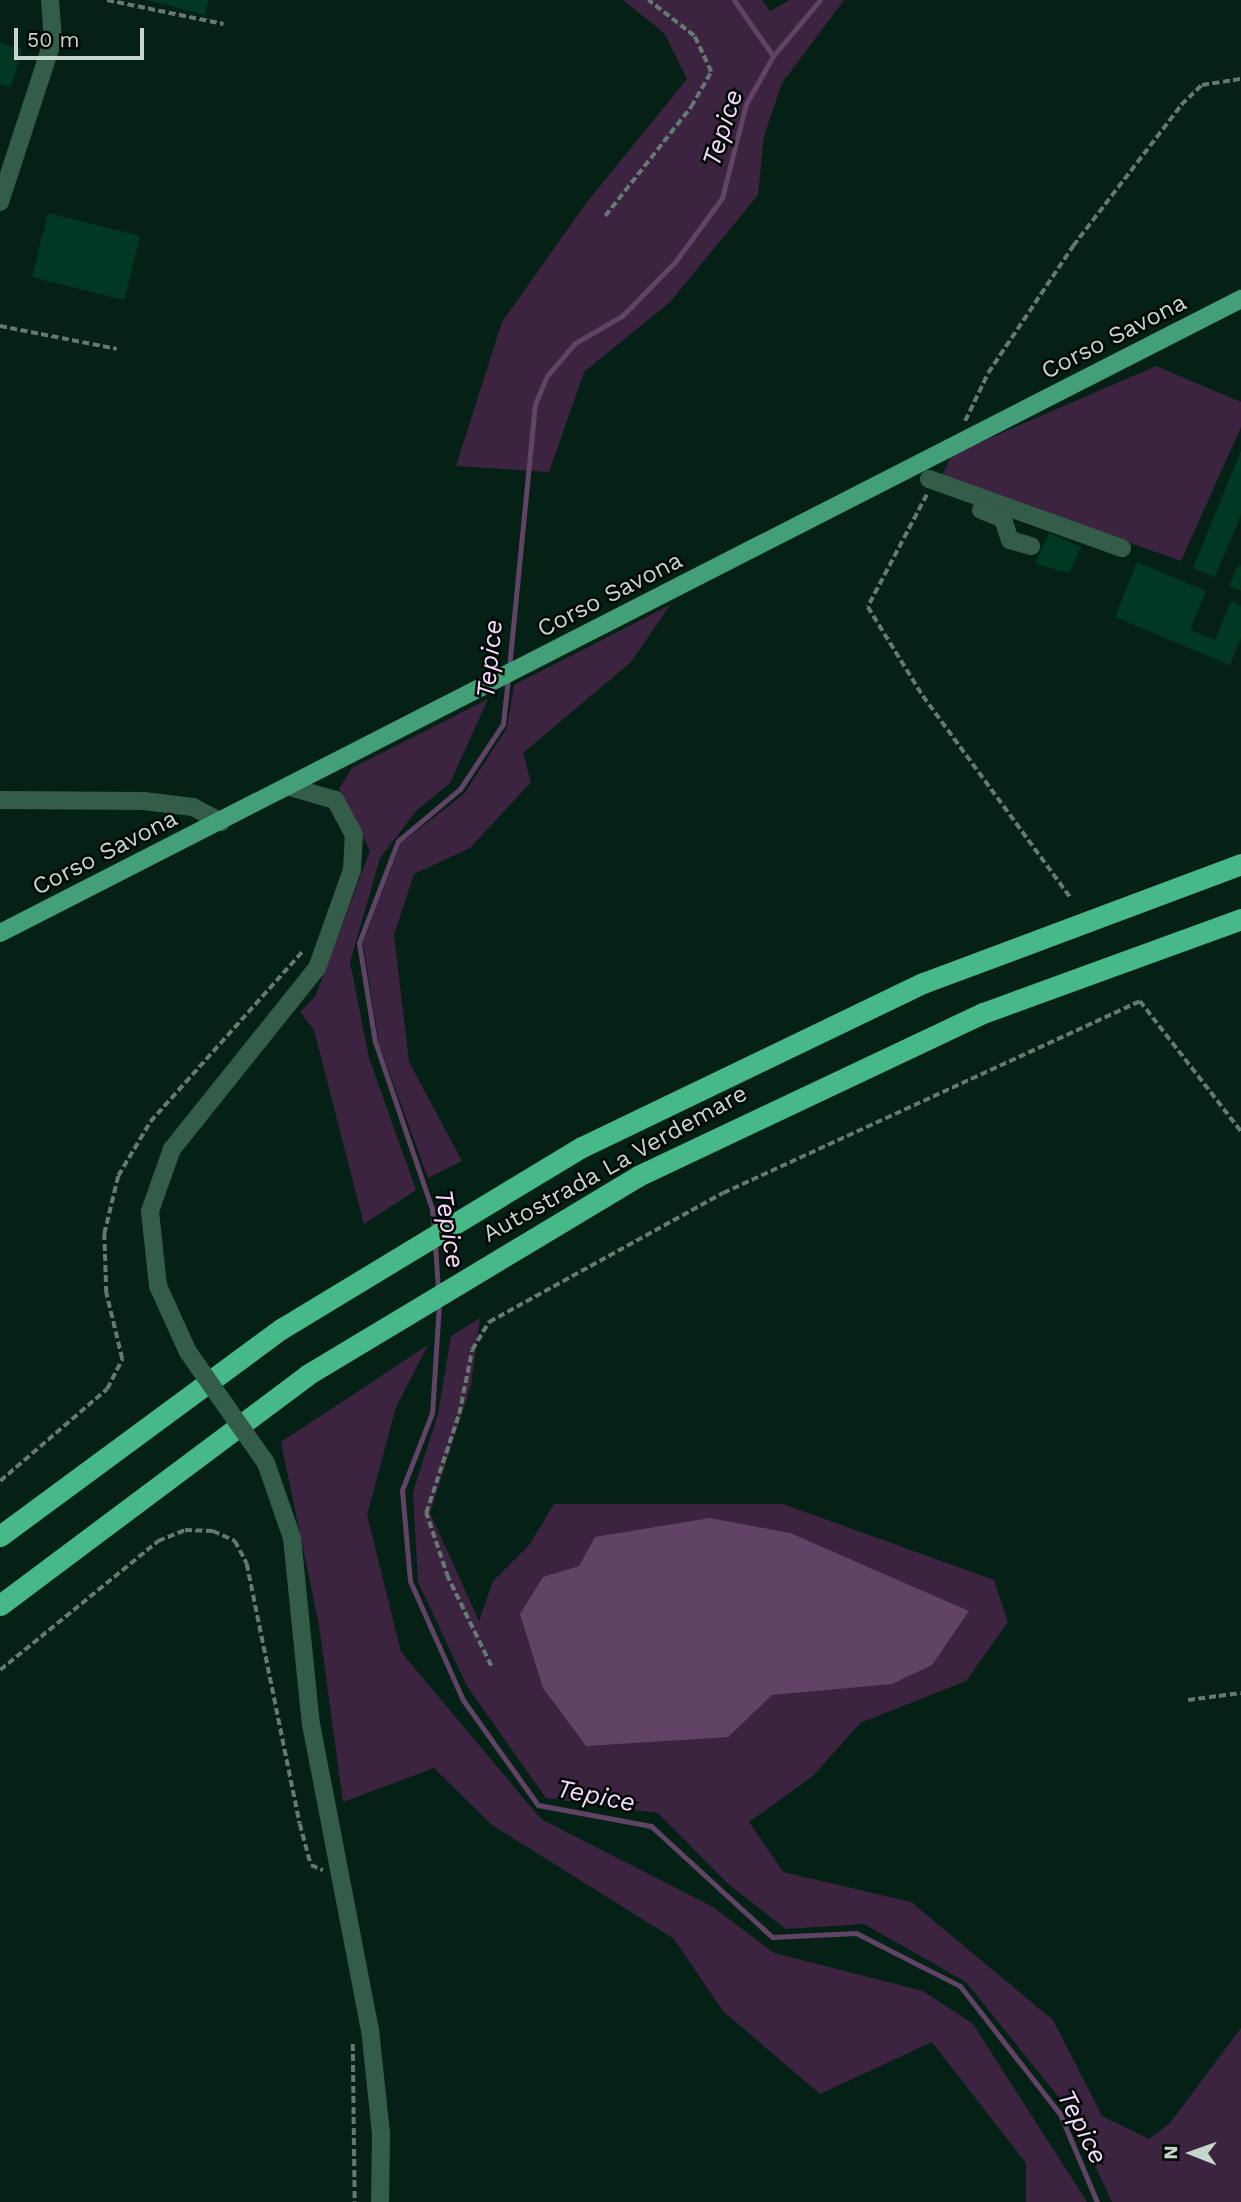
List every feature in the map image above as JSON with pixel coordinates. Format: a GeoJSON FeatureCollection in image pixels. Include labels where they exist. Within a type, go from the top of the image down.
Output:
{"type":"FeatureCollection","features":[{"type":"Feature","properties":{"kind":"highway","name":"Autostrada La Verdemare"},"geometry":{"type":"LineString","coordinates":[[0,1536],[163,1412],[385,1261],[604,1135],[832,1023],[1059,929],[1241,864]]}},
{"type":"Feature","properties":{"kind":"highway","name":"Autostrada La Verdemare"},"geometry":{"type":"LineString","coordinates":[[0,1605],[199,1450],[399,1317],[638,1176],[871,1063],[984,1013],[1241,919]]}},
{"type":"Feature","properties":{"kind":"main road","name":"Corso Savona"},"geometry":{"type":"LineString","coordinates":[[0,933],[1241,299]]}},
{"type":"Feature","properties":{"kind":"street"},"geometry":{"type":"LineString","coordinates":[[0,202],[53,40],[50,0]]}},
{"type":"Feature","properties":{"kind":"street"},"geometry":{"type":"LineString","coordinates":[[928,460],[930,484]]}},
{"type":"Feature","properties":{"kind":"street"},"geometry":{"type":"LineString","coordinates":[[930,484],[1003,519],[1010,540],[1031,547]]}},
{"type":"Feature","properties":{"kind":"street"},"geometry":{"type":"LineString","coordinates":[[930,484],[1122,548]]}},
{"type":"Feature","properties":{"kind":"street"},"geometry":{"type":"LineString","coordinates":[[290,787],[335,800],[354,835],[352,870],[317,968],[172,1149],[150,1211],[158,1286],[188,1352],[266,1463],[292,1538],[311,1724],[338,1877],[370,2029],[381,2133],[380,2202]]}},
{"type":"Feature","properties":{"kind":"street"},"geometry":{"type":"LineString","coordinates":[[0,800],[144,801],[193,807],[220,822]]}},
{"type":"Feature","properties":{"kind":"path"},"geometry":{"type":"LineString","coordinates":[[107,0],[224,24]]}},
{"type":"Feature","properties":{"kind":"path"},"geometry":{"type":"LineString","coordinates":[[605,216],[691,107],[711,72],[694,36],[648,0]]}},
{"type":"Feature","properties":{"kind":"path"},"geometry":{"type":"LineString","coordinates":[[960,443],[968,410],[988,373],[1144,152],[1202,85],[1241,79]]}},
{"type":"Feature","properties":{"kind":"path"},"geometry":{"type":"LineString","coordinates":[[0,326],[117,349]]}},
{"type":"Feature","properties":{"kind":"path"},"geometry":{"type":"LineString","coordinates":[[930,484],[868,607],[923,696],[1070,897]]}},
{"type":"Feature","properties":{"kind":"path"},"geometry":{"type":"LineString","coordinates":[[491,1666],[448,1578],[426,1513],[459,1414],[472,1349],[489,1322],[723,1193],[1140,1001],[1241,1132]]}},
{"type":"Feature","properties":{"kind":"path"},"geometry":{"type":"LineString","coordinates":[[0,1670],[158,1541],[185,1530],[213,1531],[235,1541],[247,1564],[311,1864],[338,1877]]}},
{"type":"Feature","properties":{"kind":"path"},"geometry":{"type":"LineString","coordinates":[[1188,1700],[1241,1693]]}},
{"type":"Feature","properties":{"kind":"path"},"geometry":{"type":"LineString","coordinates":[[352,2034],[355,2202]]}},
{"type":"Feature","properties":{"kind":"shaded area"},"geometry":{"type":"Polygon","coordinates":[[[623,0],[762,0],[770,11],[790,0],[844,0],[782,83],[764,136],[758,195],[670,302],[584,372],[549,472],[456,466],[502,322],[587,202],[687,79],[664,33],[623,0]]]}},
{"type":"Feature","properties":{"kind":"shaded area"},"geometry":{"type":"Polygon","coordinates":[[[1156,366],[1241,402],[1241,427],[1181,561],[942,476],[951,455],[1156,366]]]}},
{"type":"Feature","properties":{"kind":"shaded area"},"geometry":{"type":"Polygon","coordinates":[[[670,605],[631,662],[523,753],[531,782],[470,848],[414,874],[394,935],[409,1062],[462,1161],[428,1178],[379,1044],[363,943],[401,843],[464,794],[507,728],[514,685],[670,605]]]}},
{"type":"Feature","properties":{"kind":"shaded area"},"geometry":{"type":"Polygon","coordinates":[[[488,699],[450,783],[416,811],[380,858],[350,962],[369,1058],[416,1190],[364,1224],[314,1030],[300,1012],[315,997],[370,851],[339,789],[352,768],[488,699]]]}},
{"type":"Feature","properties":{"kind":"shaded area"},"geometry":{"type":"Polygon","coordinates":[[[480,1318],[471,1385],[430,1513],[479,1621],[493,1581],[530,1544],[554,1504],[783,1504],[994,1580],[1008,1622],[966,1681],[860,1723],[813,1776],[749,1822],[783,1872],[911,1902],[1053,2020],[1102,2116],[1149,2139],[1170,2123],[1241,2028],[1241,2202],[1112,2202],[1068,2109],[966,1982],[864,1924],[786,1929],[727,1883],[658,1813],[546,1798],[467,1686],[418,1582],[413,1492],[438,1414],[451,1336],[480,1318]]]}},
{"type":"Feature","properties":{"kind":"shaded area"},"geometry":{"type":"Polygon","coordinates":[[[428,1345],[396,1407],[367,1515],[401,1652],[541,1819],[713,1907],[774,1953],[923,1991],[973,2024],[1087,2202],[1026,2202],[1026,2163],[932,2042],[820,2094],[723,2011],[674,1939],[492,1825],[434,1768],[343,1802],[319,1625],[281,1442],[428,1345]]]}},
{"type":"Feature","properties":{"kind":"shaded area"},"geometry":{"type":"Polygon","coordinates":[[[710,1518],[790,1533],[969,1611],[932,1665],[892,1684],[772,1695],[728,1737],[586,1746],[543,1688],[520,1614],[543,1577],[579,1566],[595,1537],[710,1518]]]}},
{"type":"Feature","properties":{"kind":"building"},"geometry":{"type":"Polygon","coordinates":[[[147,0],[208,0],[205,15],[147,0]]]}},
{"type":"Feature","properties":{"kind":"building"},"geometry":{"type":"Polygon","coordinates":[[[0,43],[22,50],[11,87],[0,84],[0,43]]]}},
{"type":"Feature","properties":{"kind":"building"},"geometry":{"type":"Polygon","coordinates":[[[48,213],[140,236],[124,300],[32,277],[48,213]]]}},
{"type":"Feature","properties":{"kind":"building"},"geometry":{"type":"Polygon","coordinates":[[[1241,451],[1241,515],[1215,577],[1193,568],[1241,451]]]}},
{"type":"Feature","properties":{"kind":"building"},"geometry":{"type":"Polygon","coordinates":[[[1049,533],[1081,547],[1069,573],[1035,564],[1049,533]]]}},
{"type":"Feature","properties":{"kind":"building"},"geometry":{"type":"Polygon","coordinates":[[[1137,562],[1206,591],[1190,630],[1215,640],[1231,601],[1241,606],[1241,638],[1230,665],[1115,617],[1137,562]]]}},
{"type":"Feature","properties":{"kind":"building"},"geometry":{"type":"Polygon","coordinates":[[[1238,565],[1241,566],[1241,591],[1229,586],[1238,565]]]}},
{"type":"Feature","properties":{"kind":"waterway"},"geometry":{"type":"LineString","coordinates":[[734,0],[773,56]]}},
{"type":"Feature","properties":{"kind":"waterway","name":"Tepice"},"geometry":{"type":"LineString","coordinates":[[509,668],[535,404],[547,376],[575,343],[622,316],[675,262],[722,198],[746,104],[773,56],[820,0]]}},
{"type":"Feature","properties":{"kind":"waterway","name":"Tepice"},"geometry":{"type":"LineString","coordinates":[[434,1231],[432,1209],[375,1042],[359,943],[398,841],[460,789],[503,724],[508,678]]}},
{"type":"Feature","properties":{"kind":"waterway","name":"Tepice"},"geometry":{"type":"LineString","coordinates":[[435,1244],[438,1290]]}},
{"type":"Feature","properties":{"kind":"waterway","name":"Tepice"},"geometry":{"type":"LineString","coordinates":[[439,1303],[432,1413],[402,1490],[410,1581],[463,1700],[538,1805],[651,1826],[772,1937],[856,1933],[960,1986],[1060,2114],[1097,2202]]}}]}
